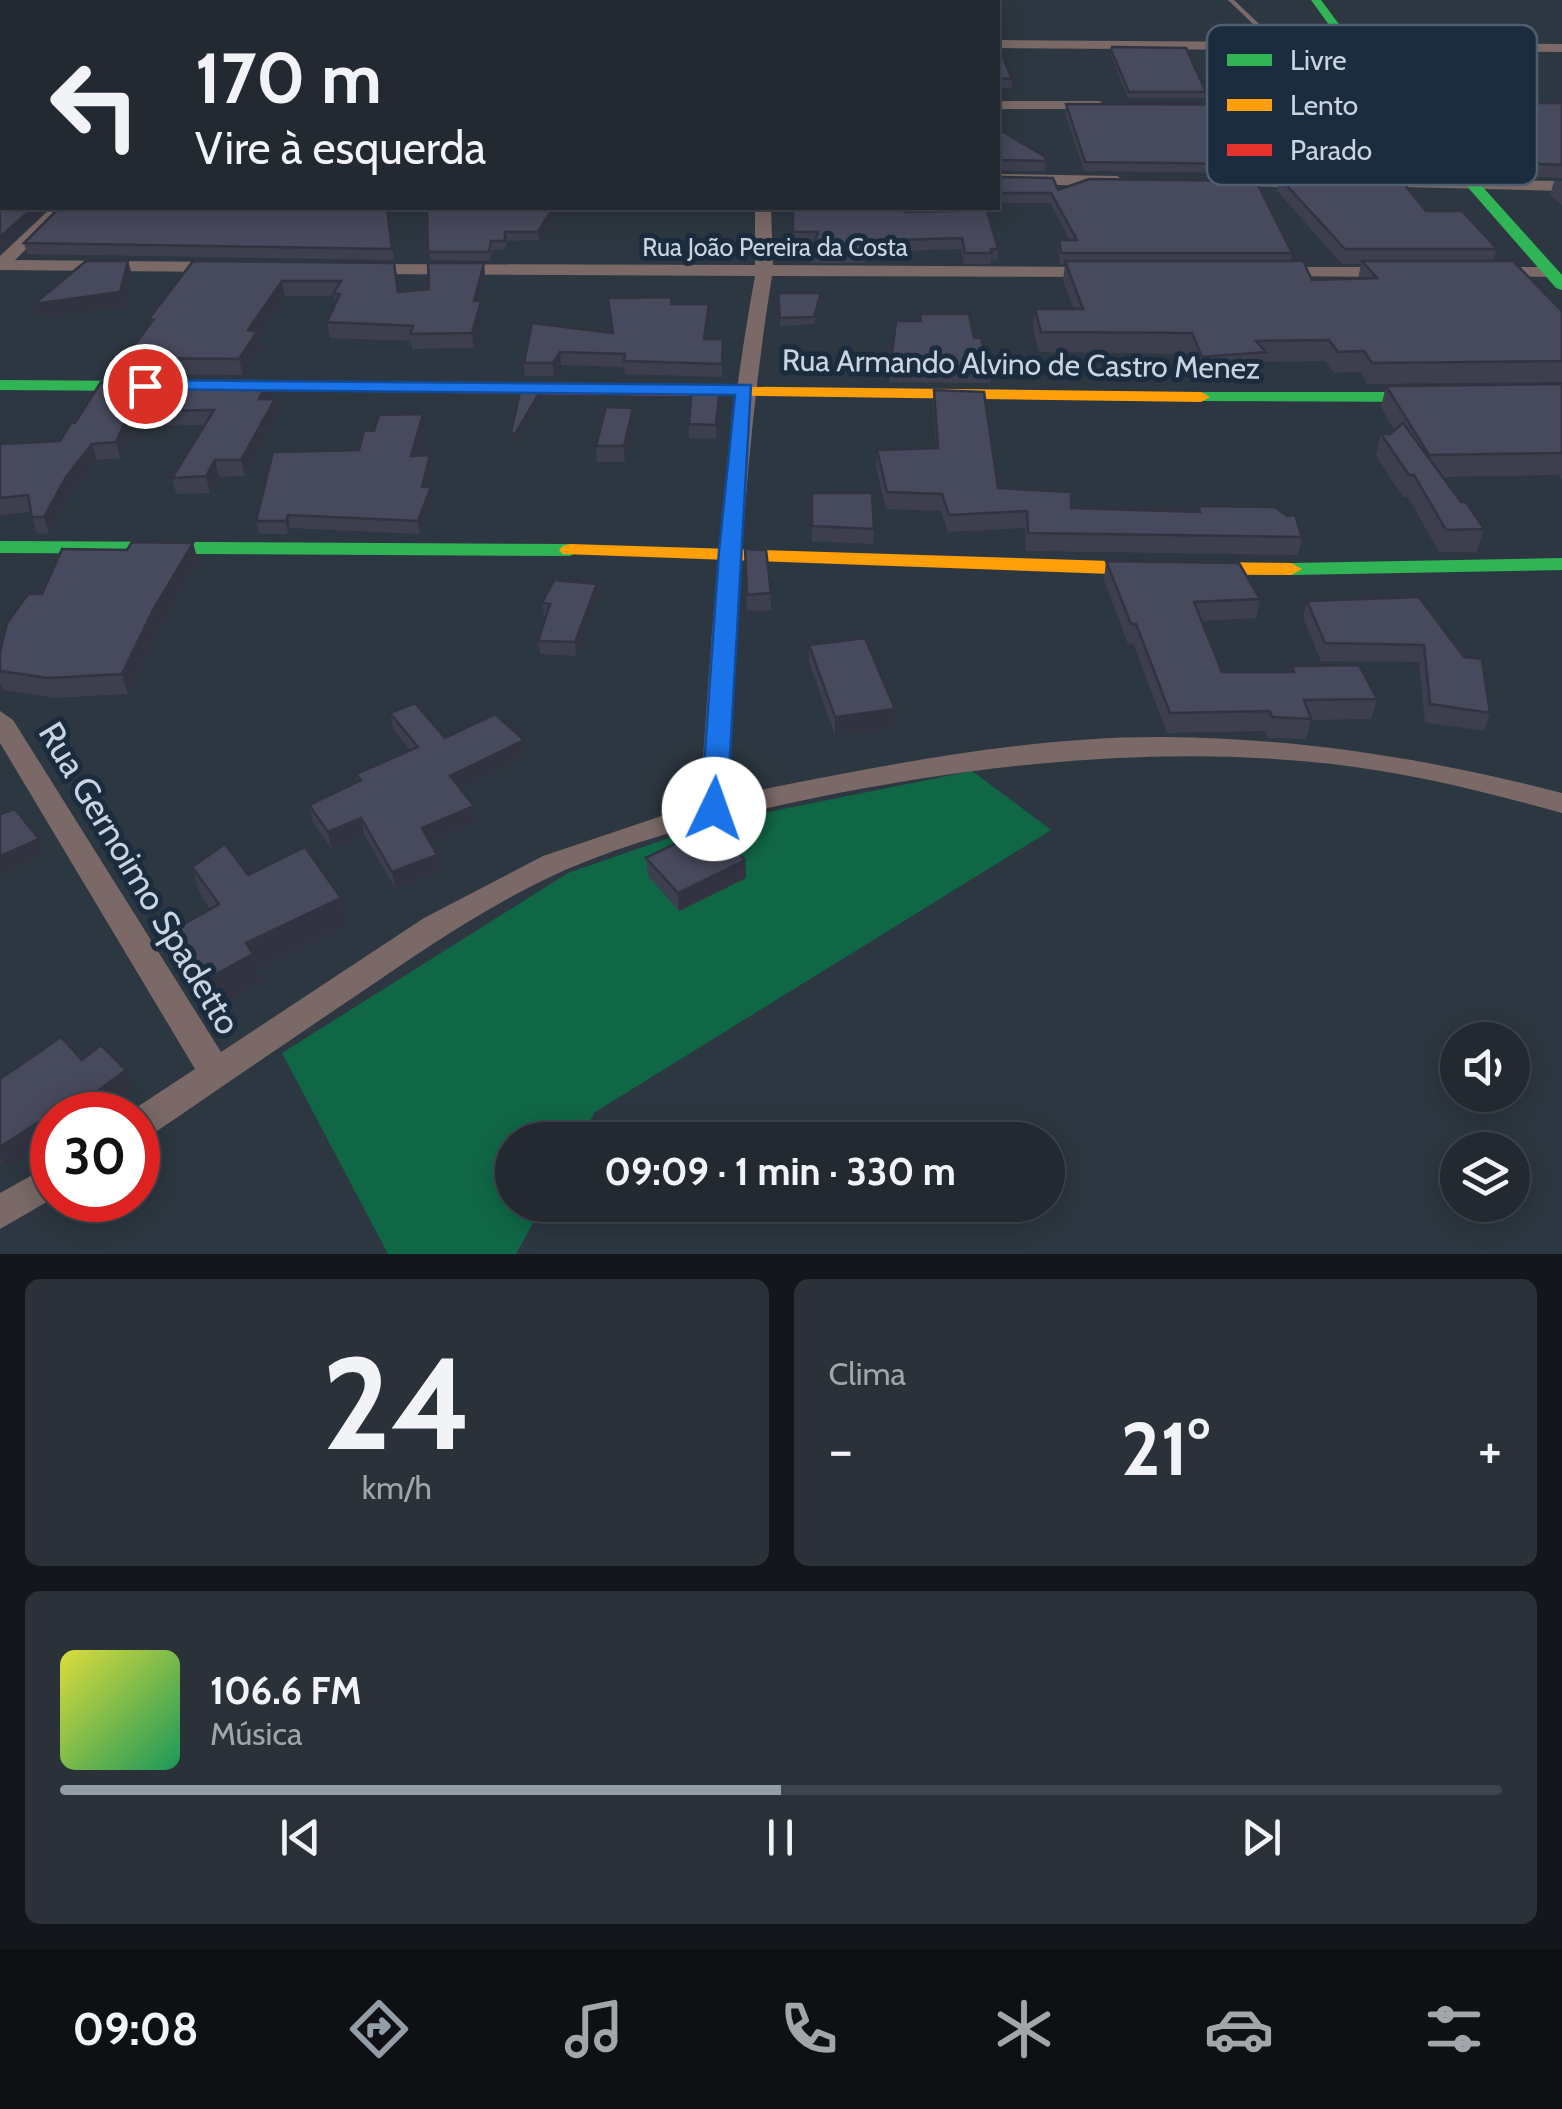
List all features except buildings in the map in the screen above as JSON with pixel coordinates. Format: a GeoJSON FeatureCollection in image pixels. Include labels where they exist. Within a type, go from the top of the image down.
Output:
{"type":"FeatureCollection","features":[{"type":"Feature","properties":{"kind":"street"},"geometry":{"type":"LineString","coordinates":[[1316,0],[1334,25]]}},
{"type":"Feature","properties":{"kind":"street"},"geometry":{"type":"LineString","coordinates":[[1335,0],[1358,25]]}},
{"type":"Feature","properties":{"kind":"street"},"geometry":{"type":"LineString","coordinates":[[1000,44],[1207,44]]}},
{"type":"Feature","properties":{"kind":"street"},"geometry":{"type":"LineString","coordinates":[[1537,48],[1562,48]]}},
{"type":"Feature","properties":{"kind":"street"},"geometry":{"type":"LineString","coordinates":[[1000,105],[1114,105]]}},
{"type":"Feature","properties":{"kind":"street"},"geometry":{"type":"LineString","coordinates":[[1537,109],[1562,110]]}},
{"type":"Feature","properties":{"kind":"street"},"geometry":{"type":"LineString","coordinates":[[1000,180],[1136,181]]}},
{"type":"Feature","properties":{"kind":"street"},"geometry":{"type":"LineString","coordinates":[[1195,182],[1207,182]]}},
{"type":"Feature","properties":{"kind":"street"},"geometry":{"type":"LineString","coordinates":[[1473,185],[1556,278]]}},
{"type":"Feature","properties":{"kind":"street"},"geometry":{"type":"LineString","coordinates":[[1507,185],[1528,209]]}},
{"type":"Feature","properties":{"kind":"street"},"geometry":{"type":"LineString","coordinates":[[1534,185],[1562,186]]}},
{"type":"Feature","properties":{"kind":"street"},"geometry":{"type":"LineString","coordinates":[[0,265],[58,210]]}},
{"type":"Feature","properties":{"kind":"street"},"geometry":{"type":"LineString","coordinates":[[714,809],[729,551],[744,389],[764,272],[762,210]]}},
{"type":"Feature","properties":{"kind":"street"},"geometry":{"type":"LineString","coordinates":[[0,265],[235,268]]}},
{"type":"Feature","properties":{"kind":"street","name":"Rua João Pereira da Costa"},"geometry":{"type":"LineString","coordinates":[[333,268],[1118,272]]}},
{"type":"Feature","properties":{"kind":"street"},"geometry":{"type":"LineString","coordinates":[[1256,272],[1413,272]]}},
{"type":"Feature","properties":{"kind":"street"},"geometry":{"type":"LineString","coordinates":[[1472,272],[1556,278]]}},
{"type":"Feature","properties":{"kind":"street","name":"Rua Armando Alvino de Castro Menez"},"geometry":{"type":"LineString","coordinates":[[0,385],[744,389],[1044,398],[1445,396]]}},
{"type":"Feature","properties":{"kind":"street"},"geometry":{"type":"LineString","coordinates":[[0,548],[729,551],[994,564],[1256,569],[1562,564]]}},
{"type":"Feature","properties":{"kind":"street","name":"Rua Gernoimo Spadetto"},"geometry":{"type":"LineString","coordinates":[[0,720],[216,1075]]}},
{"type":"Feature","properties":{"kind":"street"},"geometry":{"type":"LineString","coordinates":[[160,1112],[435,926],[554,862],[714,809],[901,772],[1036,754],[1163,746],[1332,756],[1457,775],[1562,803]]}},
{"type":"Feature","properties":{"kind":"street"},"geometry":{"type":"LineString","coordinates":[[0,1213],[30,1194]]}},
{"type":"Feature","properties":{"kind":"lane"},"geometry":{"type":"LineString","coordinates":[[1232,0],[1258,25]]}},
{"type":"Feature","properties":{"kind":"green space"},"geometry":{"type":"Polygon","coordinates":[[[972,771],[1051,830],[595,1112],[589,1122],[495,1122],[495,1222],[534,1222],[516,1254],[388,1254],[282,1053],[568,873],[709,824],[972,771]]]}},
{"type":"Feature","properties":{"kind":"traffic: fast"},"geometry":{"type":"LineString","coordinates":[[1316,0],[1334,25]]}},
{"type":"Feature","properties":{"kind":"traffic: fast"},"geometry":{"type":"LineString","coordinates":[[1473,185],[1562,285]]}},
{"type":"Feature","properties":{"kind":"traffic: fast"},"geometry":{"type":"LineString","coordinates":[[0,385],[146,386]]}},
{"type":"Feature","properties":{"kind":"traffic: fast"},"geometry":{"type":"LineString","coordinates":[[1201,397],[1431,397]]}},
{"type":"Feature","properties":{"kind":"traffic: fast"},"geometry":{"type":"LineString","coordinates":[[0,547],[570,550]]}},
{"type":"Feature","properties":{"kind":"traffic: fast"},"geometry":{"type":"LineString","coordinates":[[1291,569],[1562,564]]}},
{"type":"Feature","properties":{"kind":"traffic: slow"},"geometry":{"type":"LineString","coordinates":[[688,391],[1201,397]]}},
{"type":"Feature","properties":{"kind":"traffic: slow"},"geometry":{"type":"LineString","coordinates":[[570,550],[1111,568],[1291,569]]}},
{"type":"Feature","properties":{"kind":"traffic: jam"},"geometry":{"type":"LineString","coordinates":[[223,386],[688,391]]}},
{"type":"Feature","properties":{"kind":"route"},"geometry":{"type":"LineString","coordinates":[[145,386],[744,389],[729,551],[714,809]]}}]}
